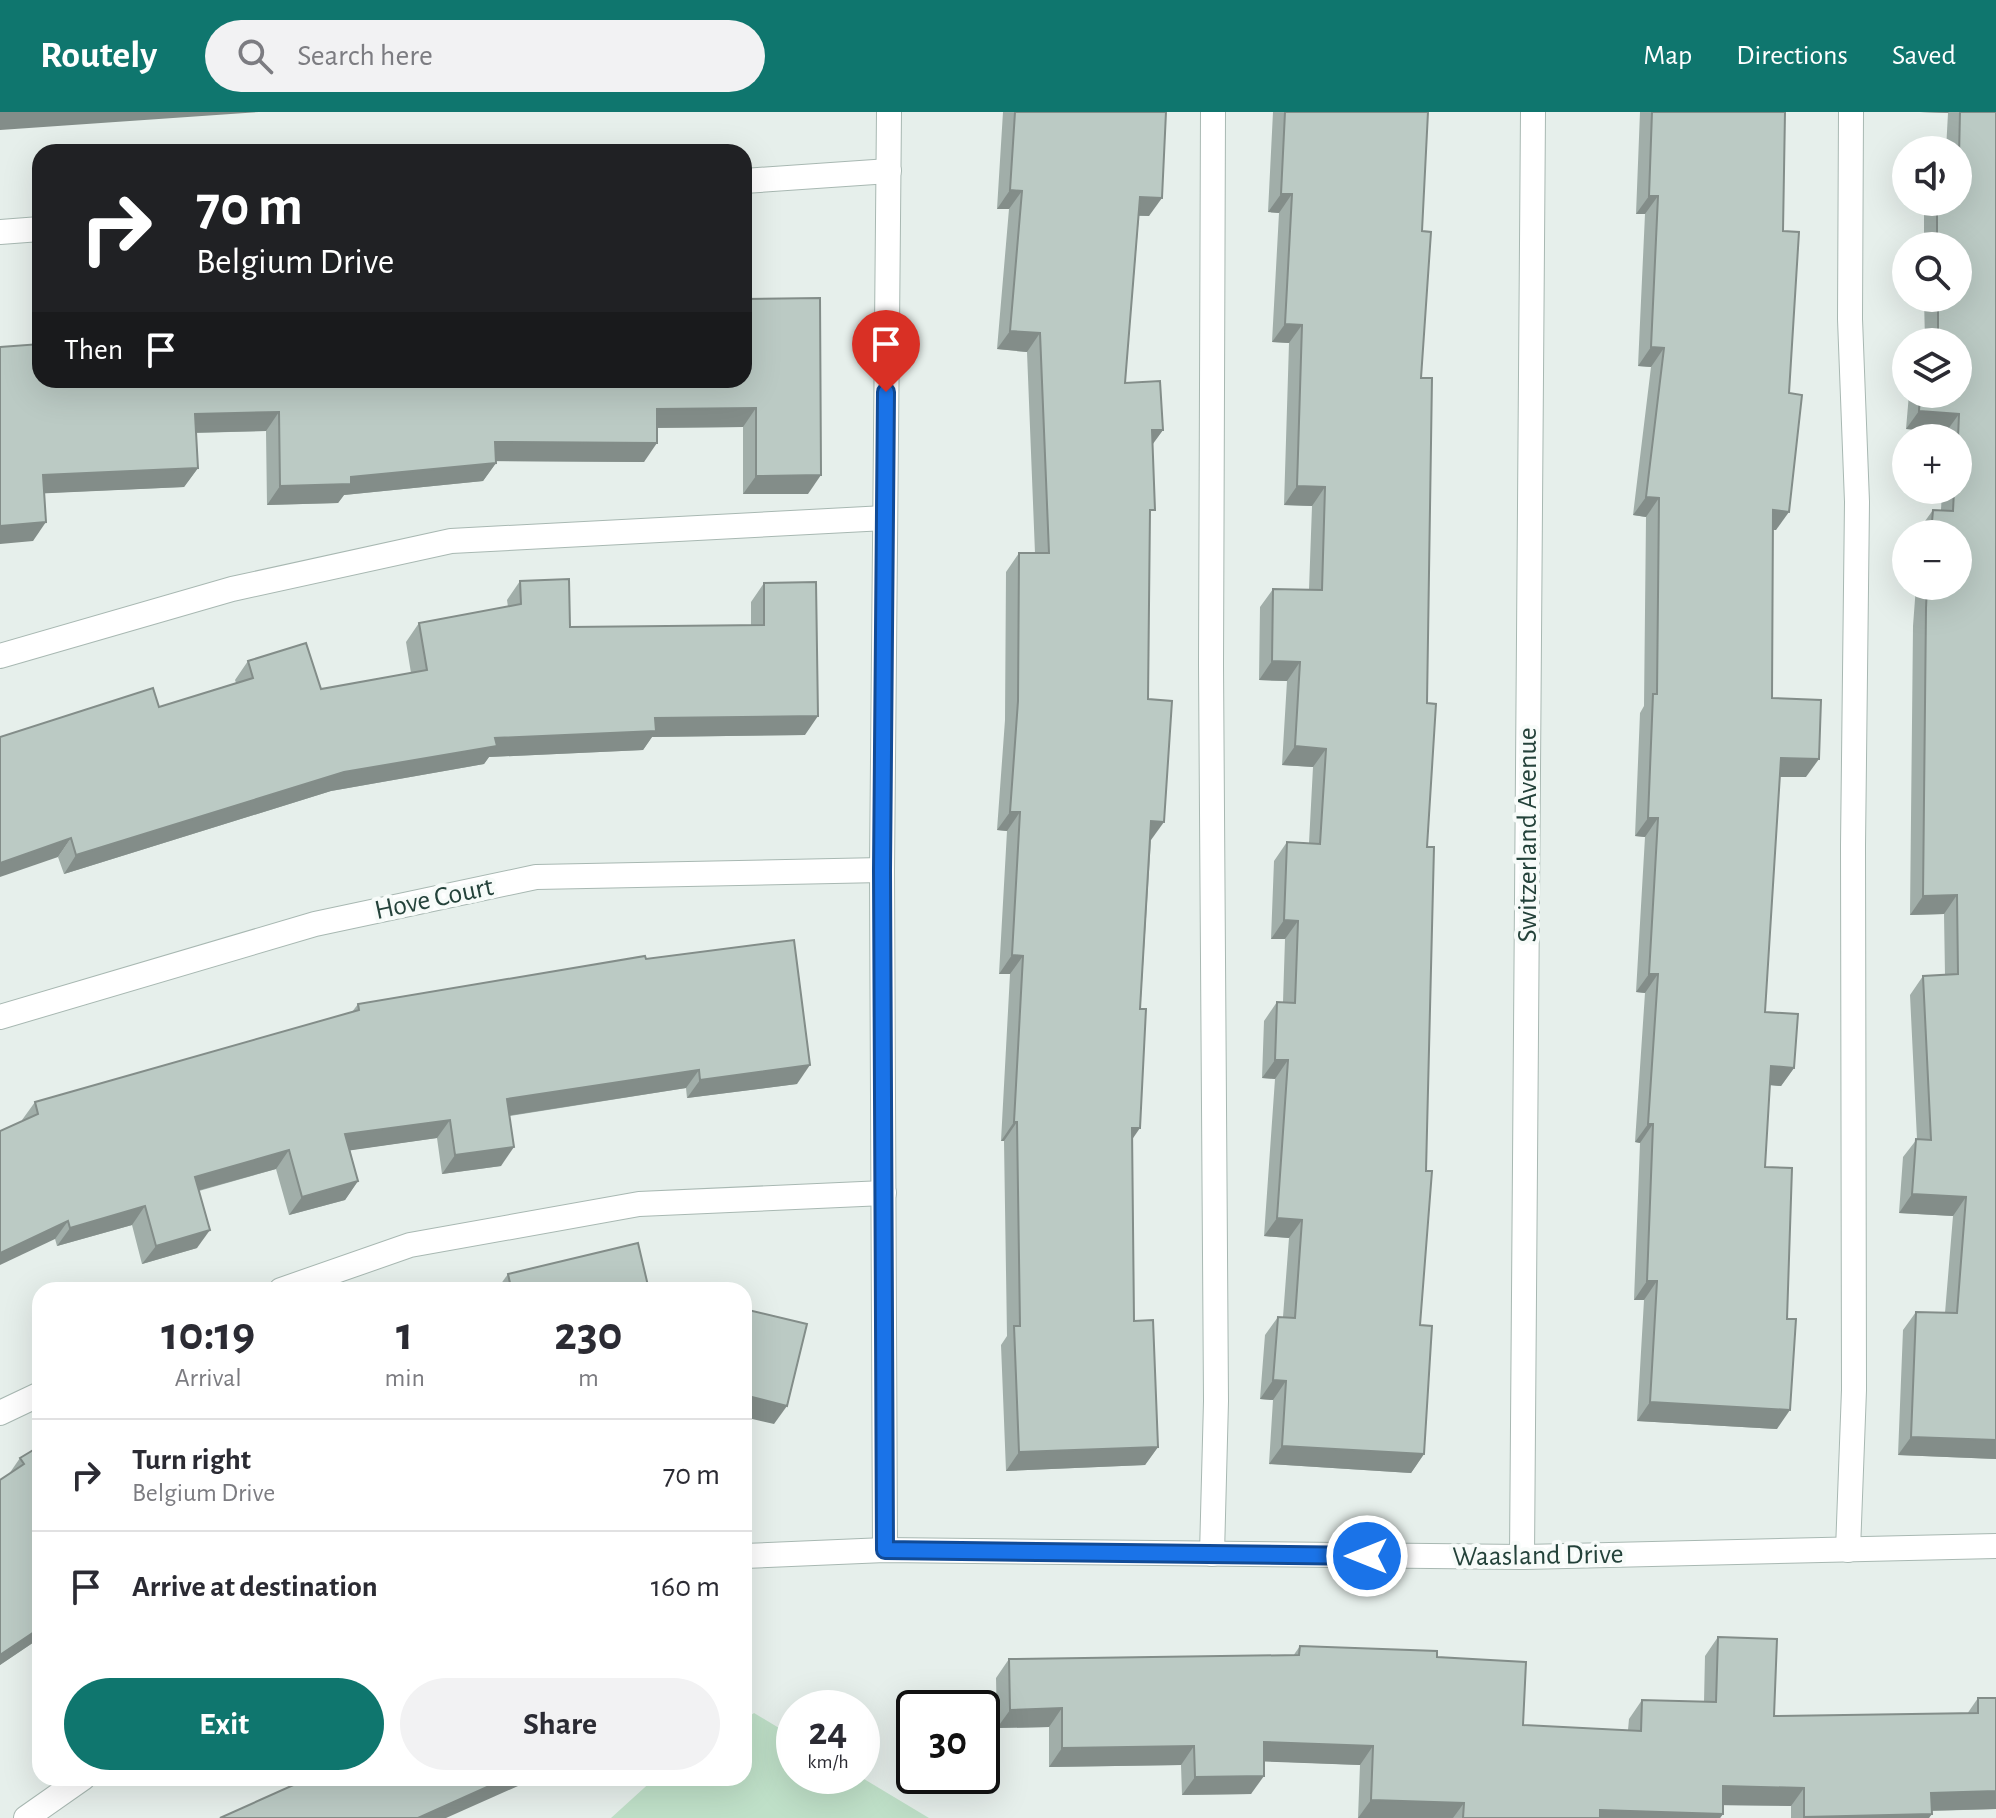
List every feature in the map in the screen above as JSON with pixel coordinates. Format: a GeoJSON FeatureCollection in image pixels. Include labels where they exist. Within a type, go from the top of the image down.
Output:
{"type":"FeatureCollection","features":[{"type":"Feature","properties":{"kind":"street"},"geometry":{"type":"LineString","coordinates":[[885,1550],[882,870],[889,112]]}},
{"type":"Feature","properties":{"kind":"street"},"geometry":{"type":"LineString","coordinates":[[1212,1554],[1216,1401],[1211,681],[1213,112]]}},
{"type":"Feature","properties":{"kind":"street","name":"Switzerland Avenue"},"geometry":{"type":"LineString","coordinates":[[1522,1557],[1533,112]]}},
{"type":"Feature","properties":{"kind":"street"},"geometry":{"type":"LineString","coordinates":[[1848,1550],[1854,1390],[1853,846],[1857,502],[1850,319],[1851,112]]}},
{"type":"Feature","properties":{"kind":"street"},"geometry":{"type":"LineString","coordinates":[[752,180],[889,171]]}},
{"type":"Feature","properties":{"kind":"street"},"geometry":{"type":"LineString","coordinates":[[0,232],[32,230]]}},
{"type":"Feature","properties":{"kind":"street"},"geometry":{"type":"LineString","coordinates":[[0,656],[232,589],[451,541],[885,518]]}},
{"type":"Feature","properties":{"kind":"street","name":"Hove Court"},"geometry":{"type":"LineString","coordinates":[[0,1017],[315,924],[536,877],[882,870]]}},
{"type":"Feature","properties":{"kind":"street"},"geometry":{"type":"LineString","coordinates":[[304,1282],[410,1245],[639,1204],[884,1193]]}},
{"type":"Feature","properties":{"kind":"street"},"geometry":{"type":"LineString","coordinates":[[0,1413],[32,1398]]}},
{"type":"Feature","properties":{"kind":"street","name":"Waasland Drive"},"geometry":{"type":"LineString","coordinates":[[752,1556],[885,1550],[1522,1557],[1996,1546]]}},
{"type":"Feature","properties":{"kind":"street"},"geometry":{"type":"LineString","coordinates":[[26,1818],[72,1786]]}},
{"type":"Feature","properties":{"kind":"green space"},"geometry":{"type":"Polygon","coordinates":[[[754,1713],[776,1726],[776,1794],[880,1794],[880,1789],[929,1818],[611,1818],[646,1786],[752,1786],[754,1713]]]}},
{"type":"Feature","properties":{"kind":"building"},"geometry":{"type":"Polygon","coordinates":[[[1015,112],[1166,112],[1162,198],[1140,197],[1125,383],[1160,381],[1163,430],[1152,430],[1155,510],[1150,510],[1148,699],[1172,701],[1164,822],[1151,821],[1140,1009],[1146,1009],[1140,1128],[1132,1128],[1134,1321],[1153,1320],[1158,1447],[1019,1452],[1014,1326],[1020,1326],[1017,1122],[1014,1122],[1023,956],[1012,955],[1020,812],[1010,812],[1018,701],[1019,553],[1049,553],[1040,333],[1010,331],[1022,191],[1010,190],[1015,112]]]}},
{"type":"Feature","properties":{"kind":"building"},"geometry":{"type":"Polygon","coordinates":[[[1285,112],[1428,112],[1422,231],[1431,232],[1421,378],[1432,378],[1427,703],[1436,704],[1427,847],[1434,847],[1426,1171],[1432,1171],[1420,1325],[1432,1326],[1424,1454],[1282,1446],[1286,1381],[1273,1380],[1278,1317],[1295,1318],[1302,1220],[1277,1218],[1288,1060],[1275,1060],[1277,1002],[1295,1003],[1298,921],[1284,920],[1287,842],[1320,844],[1326,749],[1295,746],[1300,662],[1272,661],[1273,589],[1322,590],[1325,487],[1297,486],[1302,325],[1285,324],[1292,194],[1281,194],[1285,112]]]}},
{"type":"Feature","properties":{"kind":"building"},"geometry":{"type":"Polygon","coordinates":[[[1652,112],[1785,112],[1783,231],[1799,232],[1789,393],[1802,395],[1789,512],[1773,510],[1772,698],[1821,700],[1819,759],[1781,758],[1765,1012],[1798,1014],[1794,1068],[1771,1066],[1765,1167],[1792,1168],[1787,1319],[1796,1319],[1790,1410],[1650,1402],[1657,1281],[1647,1281],[1653,1124],[1648,1124],[1658,974],[1649,974],[1658,818],[1648,818],[1653,694],[1657,694],[1659,498],[1646,497],[1664,348],[1651,347],[1658,196],[1649,196],[1652,112]]]}},
{"type":"Feature","properties":{"kind":"building"},"geometry":{"type":"Polygon","coordinates":[[[1960,112],[1996,112],[1996,1440],[1911,1437],[1916,1312],[1957,1313],[1966,1197],[1912,1194],[1916,1139],[1931,1140],[1923,976],[1958,974],[1957,895],[1923,896],[1926,608],[1926,600],[1972,600],[1972,520],[1932,520],[1933,510],[1953,511],[1953,504],[1972,504],[1972,424],[1959,424],[1959,414],[1919,411],[1919,408],[1972,408],[1972,328],[1938,328],[1938,312],[1972,312],[1972,232],[1937,232],[1937,216],[1972,216],[1972,136],[1959,136],[1960,112]]]}},
{"type":"Feature","properties":{"kind":"building"},"geometry":{"type":"Polygon","coordinates":[[[820,298],[821,475],[756,476],[756,408],[657,409],[657,443],[495,442],[496,463],[351,477],[351,484],[280,486],[279,412],[195,414],[198,468],[43,475],[46,522],[0,526],[0,347],[32,345],[32,388],[752,388],[752,299],[820,298]]]}},
{"type":"Feature","properties":{"kind":"building"},"geometry":{"type":"Polygon","coordinates":[[[569,579],[570,627],[764,625],[764,583],[816,582],[818,716],[655,718],[656,731],[495,738],[497,746],[344,772],[76,855],[71,838],[0,863],[0,737],[153,688],[159,707],[253,678],[248,661],[306,643],[321,689],[427,670],[419,623],[521,604],[520,581],[569,579]]]}},
{"type":"Feature","properties":{"kind":"building"},"geometry":{"type":"Polygon","coordinates":[[[794,940],[810,1065],[700,1080],[699,1070],[507,1099],[514,1147],[455,1155],[450,1120],[345,1134],[358,1181],[302,1197],[289,1150],[195,1177],[210,1230],[156,1246],[145,1206],[70,1228],[68,1221],[0,1253],[0,1131],[38,1114],[35,1102],[359,1010],[358,1004],[645,956],[646,959],[794,940]]]}},
{"type":"Feature","properties":{"kind":"building"},"geometry":{"type":"Polygon","coordinates":[[[638,1243],[647,1282],[510,1282],[508,1274],[638,1243]]]}},
{"type":"Feature","properties":{"kind":"building"},"geometry":{"type":"Polygon","coordinates":[[[752,1311],[807,1324],[787,1406],[752,1397],[752,1311]]]}},
{"type":"Feature","properties":{"kind":"building"},"geometry":{"type":"Polygon","coordinates":[[[32,1451],[32,1633],[0,1655],[0,1480],[24,1464],[20,1458],[32,1451]]]}},
{"type":"Feature","properties":{"kind":"building"},"geometry":{"type":"Polygon","coordinates":[[[1718,1637],[1777,1639],[1774,1716],[1978,1713],[1978,1698],[1996,1698],[1996,1791],[1931,1793],[1932,1814],[1804,1817],[1804,1788],[1723,1786],[1723,1814],[1600,1810],[1600,1818],[1463,1818],[1464,1803],[1371,1800],[1373,1746],[1264,1742],[1264,1776],[1195,1777],[1194,1746],[1062,1748],[1062,1708],[1010,1710],[1009,1659],[1299,1655],[1300,1646],[1437,1651],[1437,1657],[1526,1662],[1523,1725],[1641,1731],[1642,1700],[1716,1702],[1718,1637]]]}},
{"type":"Feature","properties":{"kind":"building"},"geometry":{"type":"Polygon","coordinates":[[[291,1786],[489,1786],[418,1818],[220,1818],[291,1786]]]}},
{"type":"Feature","properties":{"kind":"route"},"geometry":{"type":"LineString","coordinates":[[886,392],[882,870],[885,1550],[1367,1556]]}}]}
